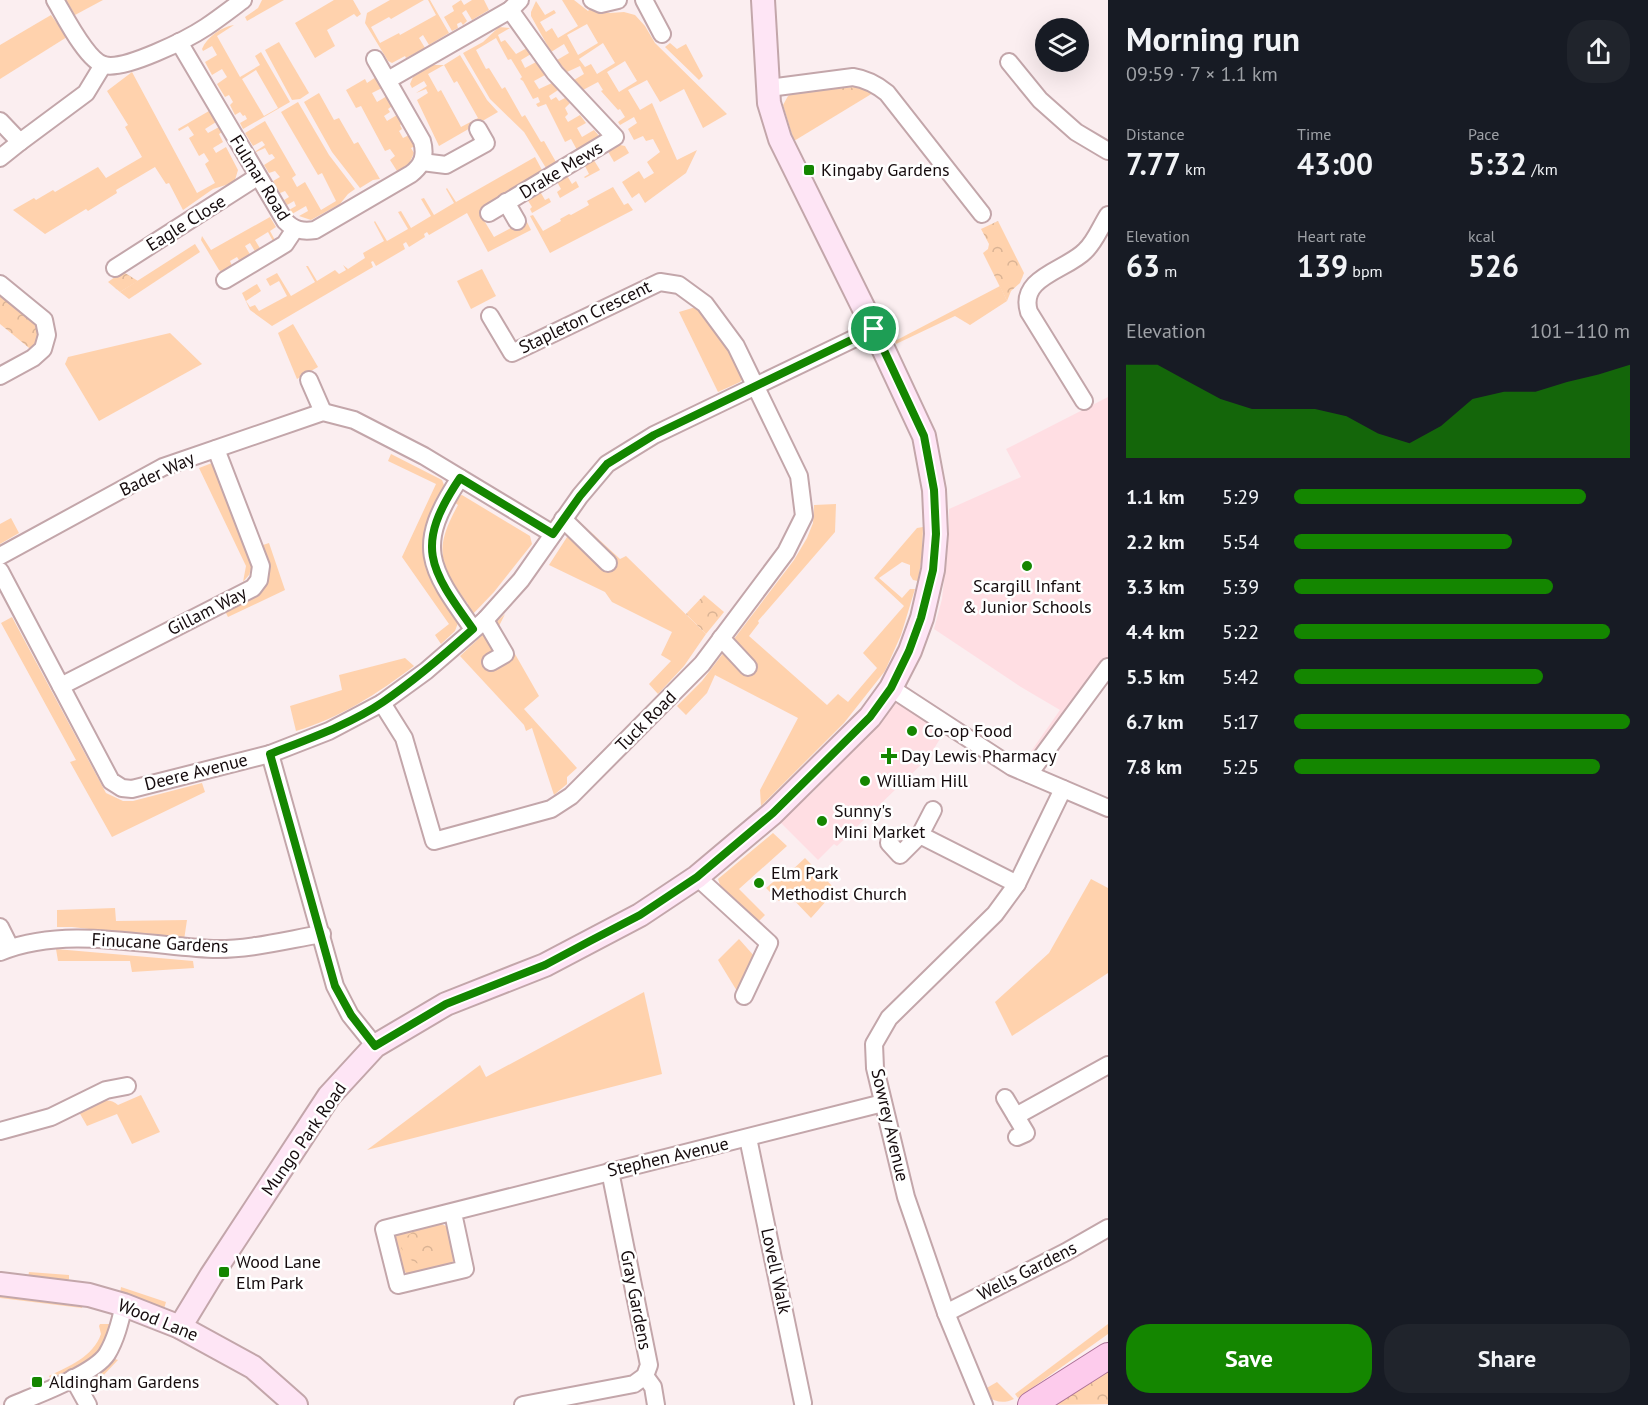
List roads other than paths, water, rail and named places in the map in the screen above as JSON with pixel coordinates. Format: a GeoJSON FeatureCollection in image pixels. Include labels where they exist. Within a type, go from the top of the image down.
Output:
{"type":"FeatureCollection","features":[{"type":"Feature","properties":{"kind":"main road"},"geometry":{"type":"LineString","coordinates":[[1031,1405],[1108,1356]]}},
{"type":"Feature","properties":{"kind":"street"},"geometry":{"type":"LineString","coordinates":[[55,0],[91,57],[103,65],[131,62],[179,42],[207,27],[243,0]]}},
{"type":"Feature","properties":{"kind":"street"},"geometry":{"type":"LineString","coordinates":[[592,0],[609,4],[618,0]]}},
{"type":"Feature","properties":{"kind":"street"},"geometry":{"type":"LineString","coordinates":[[644,0],[662,34]]}},
{"type":"Feature","properties":{"kind":"street","name":"Mungo Park Road"},"geometry":{"type":"LineString","coordinates":[[180,1328],[211,1276],[329,1096],[375,1046],[446,1004],[545,965],[640,915],[697,877],[782,805],[870,717],[891,688],[909,651],[921,618],[933,570],[936,534],[934,490],[924,436],[780,139],[770,104],[763,0]]}},
{"type":"Feature","properties":{"kind":"street"},"geometry":{"type":"LineString","coordinates":[[388,80],[515,5]]}},
{"type":"Feature","properties":{"kind":"street","name":"Drake Mews"},"geometry":{"type":"LineString","coordinates":[[489,213],[615,137],[555,73],[515,5]]}},
{"type":"Feature","properties":{"kind":"street","name":"Fulmar Road"},"geometry":{"type":"LineString","coordinates":[[179,42],[257,177],[285,221],[295,229],[304,232],[315,230],[411,174],[422,162]]}},
{"type":"Feature","properties":{"kind":"street"},"geometry":{"type":"LineString","coordinates":[[375,59],[422,141],[424,155],[422,162],[446,165],[486,143],[478,129]]}},
{"type":"Feature","properties":{"kind":"street"},"geometry":{"type":"LineString","coordinates":[[1010,62],[1040,100],[1076,132],[1108,151]]}},
{"type":"Feature","properties":{"kind":"street"},"geometry":{"type":"LineString","coordinates":[[0,158],[86,93],[103,65]]}},
{"type":"Feature","properties":{"kind":"street"},"geometry":{"type":"LineString","coordinates":[[769,88],[852,77],[862,78],[879,87],[887,93],[982,214]]}},
{"type":"Feature","properties":{"kind":"street"},"geometry":{"type":"LineString","coordinates":[[0,121],[20,142]]}},
{"type":"Feature","properties":{"kind":"street","name":"Eagle Close"},"geometry":{"type":"LineString","coordinates":[[115,268],[257,177]]}},
{"type":"Feature","properties":{"kind":"street","name":"Drake Mews"},"geometry":{"type":"LineString","coordinates":[[506,202],[518,221]]}},
{"type":"Feature","properties":{"kind":"street"},"geometry":{"type":"LineString","coordinates":[[1084,401],[1029,312],[1026,299],[1033,285],[1085,251],[1108,215]]}},
{"type":"Feature","properties":{"kind":"street"},"geometry":{"type":"LineString","coordinates":[[225,279],[285,244],[295,229]]}},
{"type":"Feature","properties":{"kind":"street","name":"Stapleton Crescent"},"geometry":{"type":"LineString","coordinates":[[490,316],[512,353],[660,282],[679,285],[705,304],[736,346],[756,386]]}},
{"type":"Feature","properties":{"kind":"street"},"geometry":{"type":"LineString","coordinates":[[0,284],[44,320],[47,335],[44,349],[33,358],[0,376]]}},
{"type":"Feature","properties":{"kind":"street","name":"Deere Avenue"},"geometry":{"type":"LineString","coordinates":[[0,571],[111,781],[122,788],[132,789],[270,754],[329,731],[382,703],[426,671],[479,624],[521,580],[563,519],[607,464],[654,435],[874,329]]}},
{"type":"Feature","properties":{"kind":"street"},"geometry":{"type":"LineString","coordinates":[[309,380],[323,412],[354,420],[424,456],[553,534]]}},
{"type":"Feature","properties":{"kind":"street","name":"Tuck Road"},"geometry":{"type":"LineString","coordinates":[[382,703],[404,738],[434,841],[551,809],[571,796],[702,664],[786,552],[804,516],[800,476],[756,386]]}},
{"type":"Feature","properties":{"kind":"street","name":"Bader Way"},"geometry":{"type":"LineString","coordinates":[[0,556],[163,467],[323,412]]}},
{"type":"Feature","properties":{"kind":"street","name":"Gillam Way"},"geometry":{"type":"LineString","coordinates":[[61,686],[253,588],[259,580],[261,566],[216,449]]}},
{"type":"Feature","properties":{"kind":"street"},"geometry":{"type":"LineString","coordinates":[[460,478],[443,503],[431,548],[436,571],[444,587],[505,654],[490,662]]}},
{"type":"Feature","properties":{"kind":"street"},"geometry":{"type":"LineString","coordinates":[[563,519],[608,563]]}},
{"type":"Feature","properties":{"kind":"street"},"geometry":{"type":"LineString","coordinates":[[721,638],[748,666]]}},
{"type":"Feature","properties":{"kind":"street"},"geometry":{"type":"LineString","coordinates":[[1029,774],[1108,667]]}},
{"type":"Feature","properties":{"kind":"street"},"geometry":{"type":"LineString","coordinates":[[891,688],[1012,767],[1108,808]]}},
{"type":"Feature","properties":{"kind":"street"},"geometry":{"type":"LineString","coordinates":[[270,754],[335,986],[351,1015],[375,1046]]}},
{"type":"Feature","properties":{"kind":"street","name":"Sowrey Avenue"},"geometry":{"type":"LineString","coordinates":[[984,1405],[946,1313],[906,1197],[875,1068],[874,1044],[889,1018],[995,914],[1017,884],[1063,789]]}},
{"type":"Feature","properties":{"kind":"street"},"geometry":{"type":"LineString","coordinates":[[889,843],[900,855],[920,835],[933,810]]}},
{"type":"Feature","properties":{"kind":"street"},"geometry":{"type":"LineString","coordinates":[[920,835],[1017,884]]}},
{"type":"Feature","properties":{"kind":"street"},"geometry":{"type":"LineString","coordinates":[[697,877],[769,943],[744,996]]}},
{"type":"Feature","properties":{"kind":"street"},"geometry":{"type":"LineString","coordinates":[[0,927],[5,950]]}},
{"type":"Feature","properties":{"kind":"street","name":"Finucane Gardens"},"geometry":{"type":"LineString","coordinates":[[5,950],[64,938],[215,949],[265,945],[321,933]]}},
{"type":"Feature","properties":{"kind":"street"},"geometry":{"type":"LineString","coordinates":[[1016,1116],[1107,1068]]}},
{"type":"Feature","properties":{"kind":"street"},"geometry":{"type":"LineString","coordinates":[[0,1131],[51,1117],[106,1090],[127,1086]]}},
{"type":"Feature","properties":{"kind":"street"},"geometry":{"type":"LineString","coordinates":[[1005,1098],[1026,1133],[1017,1137]]}},
{"type":"Feature","properties":{"kind":"street","name":"Stephen Avenue"},"geometry":{"type":"LineString","coordinates":[[453,1213],[465,1269],[398,1285],[384,1229],[883,1103]]}},
{"type":"Feature","properties":{"kind":"street","name":"Lovell Walk"},"geometry":{"type":"LineString","coordinates":[[748,1138],[804,1403]]}},
{"type":"Feature","properties":{"kind":"street","name":"Gray Gardens"},"geometry":{"type":"LineString","coordinates":[[523,1405],[634,1384],[645,1376],[649,1365],[610,1171]]}},
{"type":"Feature","properties":{"kind":"street","name":"Wells Gardens"},"geometry":{"type":"LineString","coordinates":[[946,1313],[1108,1228]]}},
{"type":"Feature","properties":{"kind":"street","name":"Wood Lane"},"geometry":{"type":"LineString","coordinates":[[0,1284],[75,1292],[124,1305],[208,1341],[253,1367],[296,1405]]}},
{"type":"Feature","properties":{"kind":"street"},"geometry":{"type":"LineString","coordinates":[[13,1405],[92,1368],[106,1355],[120,1325],[124,1305]]}},
{"type":"Feature","properties":{"kind":"street"},"geometry":{"type":"LineString","coordinates":[[645,1376],[653,1388],[656,1405]]}},
{"type":"Feature","properties":{"kind":"street"},"geometry":{"type":"LineString","coordinates":[[73,1378],[88,1405]]}},
{"type":"Feature","properties":{"kind":"place","name":"Kingaby Gardens"},"geometry":{"type":"Point","coordinates":[809,170]}},
{"type":"Feature","properties":{"kind":"place","name":"Scargill Infant & Junior Schools"},"geometry":{"type":"Point","coordinates":[1027,566]}},
{"type":"Feature","properties":{"kind":"place","name":"Co-op Food"},"geometry":{"type":"Point","coordinates":[912,731]}},
{"type":"Feature","properties":{"kind":"place","name":"Day Lewis Pharmacy"},"geometry":{"type":"Point","coordinates":[889,756]}},
{"type":"Feature","properties":{"kind":"place","name":"William Hill"},"geometry":{"type":"Point","coordinates":[865,781]}},
{"type":"Feature","properties":{"kind":"place","name":"Sunny's Mini Market"},"geometry":{"type":"Point","coordinates":[822,821]}},
{"type":"Feature","properties":{"kind":"place","name":"Elm Park Methodist Church"},"geometry":{"type":"Point","coordinates":[759,883]}},
{"type":"Feature","properties":{"kind":"place","name":"Wood Lane Elm Park"},"geometry":{"type":"Point","coordinates":[224,1272]}},
{"type":"Feature","properties":{"kind":"place","name":"Aldingham Gardens"},"geometry":{"type":"Point","coordinates":[37,1382]}}]}
